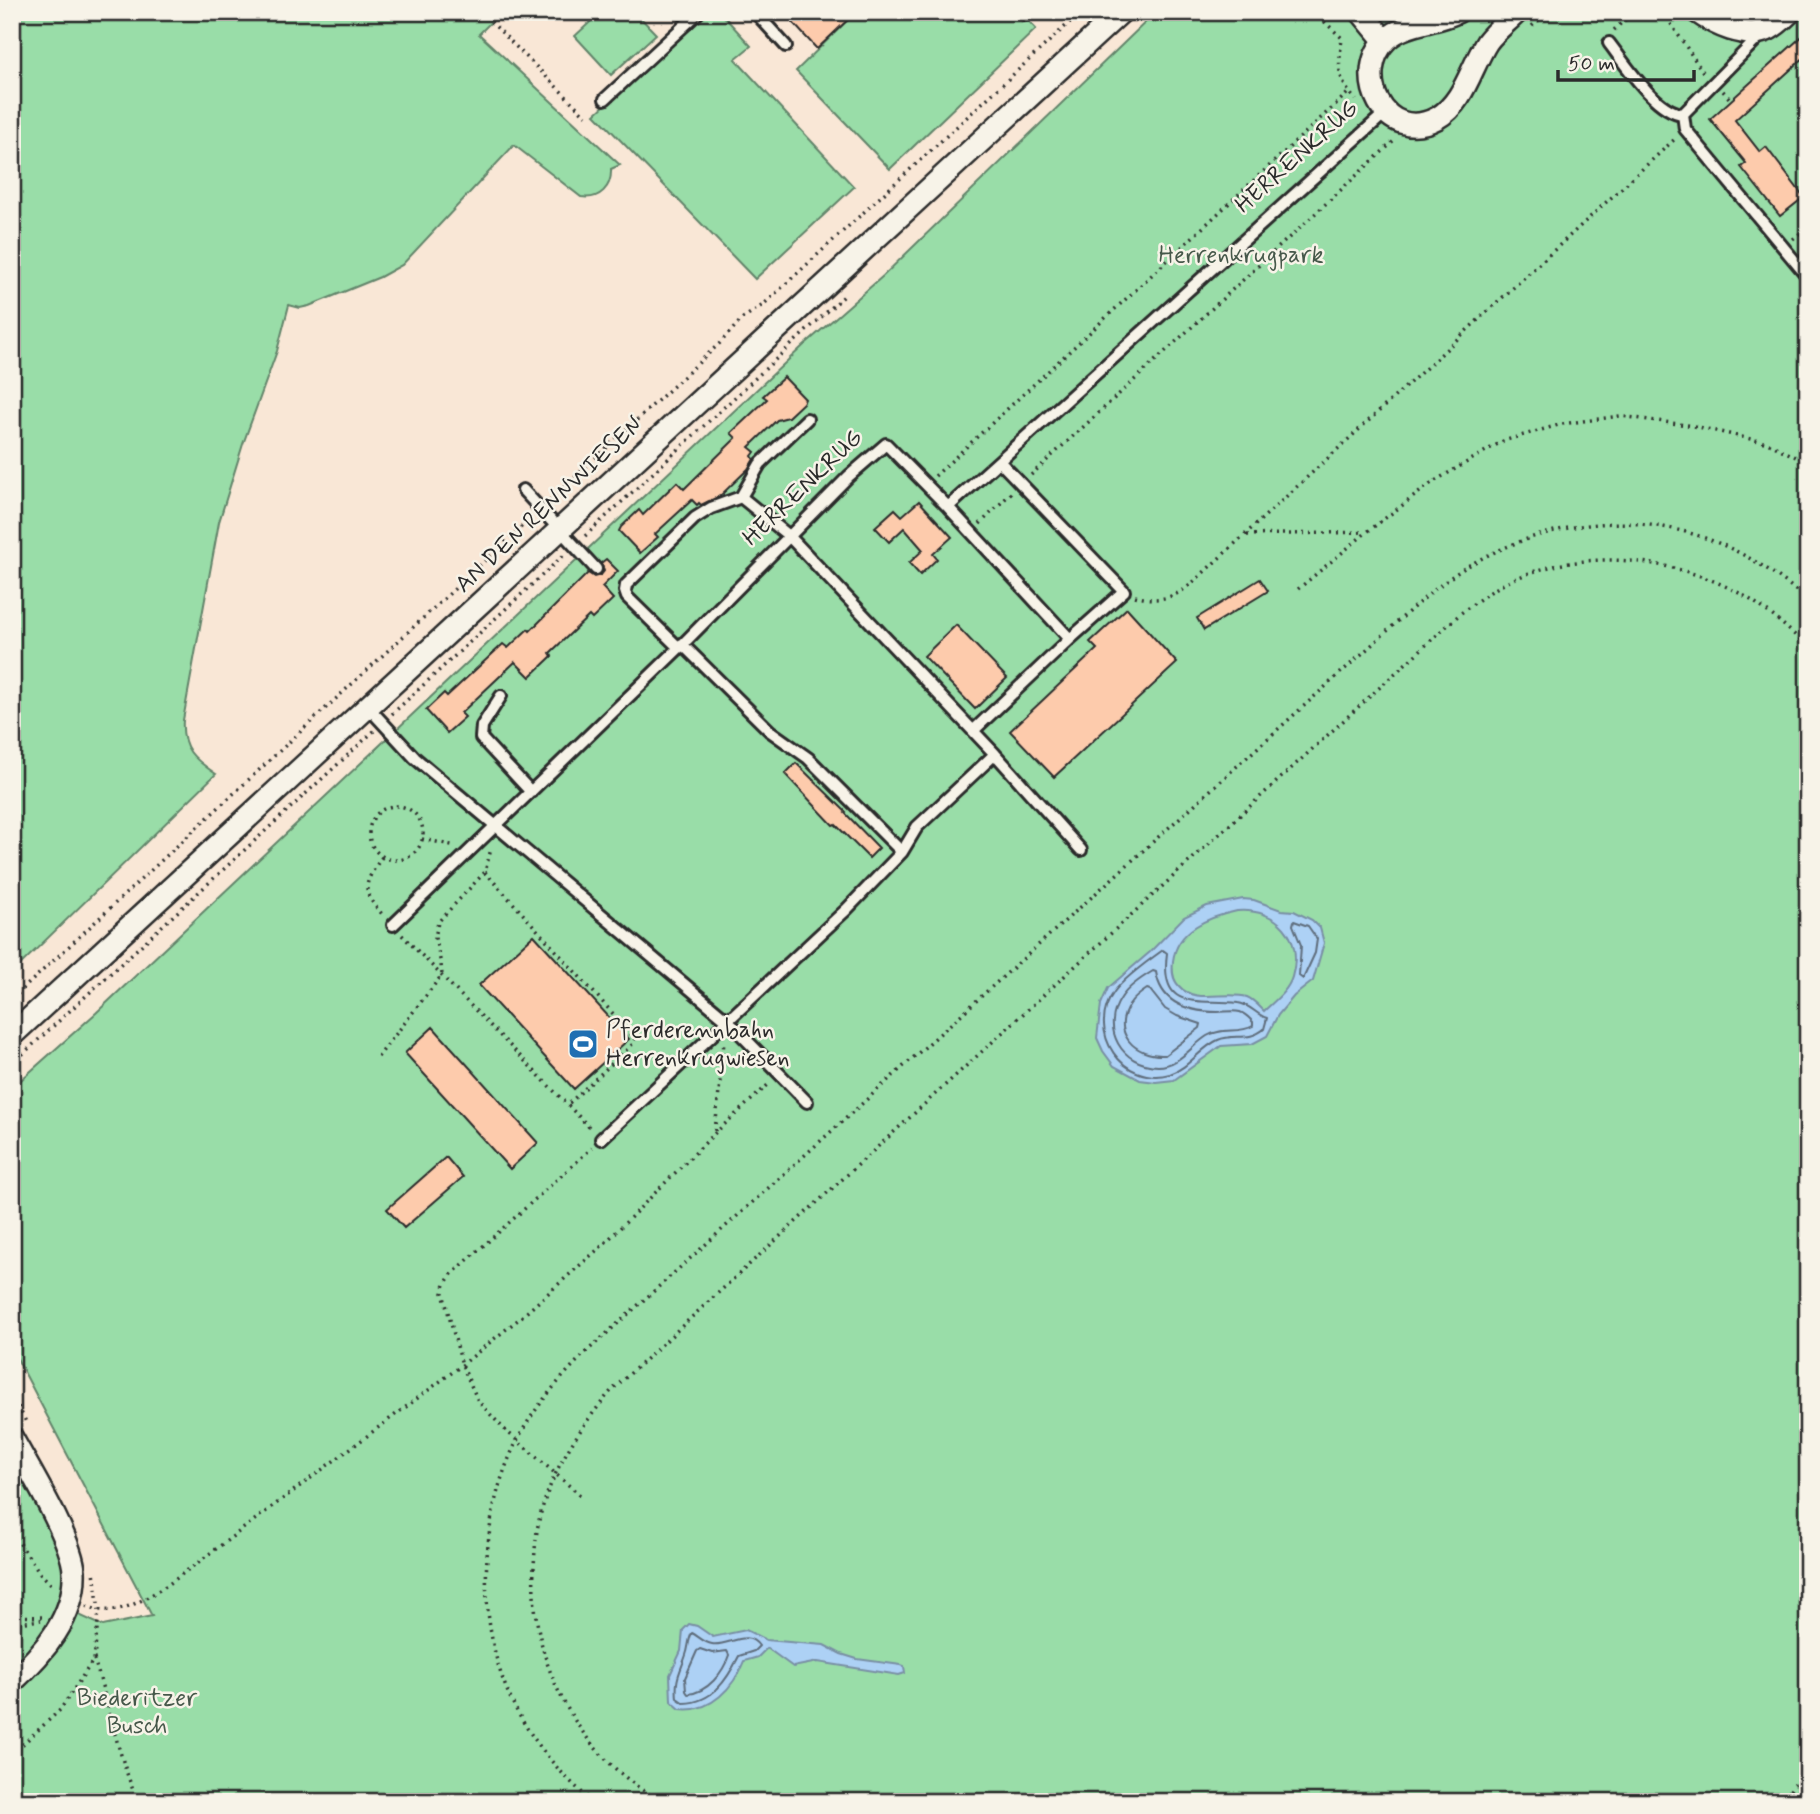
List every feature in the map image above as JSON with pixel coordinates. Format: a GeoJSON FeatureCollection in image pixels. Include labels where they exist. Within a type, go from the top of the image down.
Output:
{"type":"FeatureCollection","features":[{"type":"Feature","properties":{"kind":"street","name":"AN DEN RENNWIESEN"},"geometry":{"type":"LineString","coordinates":[[12,1035],[368,707],[567,539],[1121,12]]}},
{"type":"Feature","properties":{"kind":"street"},"geometry":{"type":"LineString","coordinates":[[1360,12],[1385,41]]}},
{"type":"Feature","properties":{"kind":"street"},"geometry":{"type":"LineString","coordinates":[[1457,12],[1407,28],[1385,41],[1376,59],[1372,80],[1376,98],[1385,113],[1408,123],[1423,123],[1438,117],[1461,92],[1486,43],[1517,12]]}},
{"type":"Feature","properties":{"kind":"street"},"geometry":{"type":"LineString","coordinates":[[1697,12],[1717,24],[1746,33],[1765,31],[1790,12]]}},
{"type":"Feature","properties":{"kind":"street"},"geometry":{"type":"LineString","coordinates":[[12,1438],[66,1543],[74,1572],[67,1608],[45,1647],[12,1682]]}},
{"type":"Feature","properties":{"kind":"lane"},"geometry":{"type":"LineString","coordinates":[[605,99],[699,12]]}},
{"type":"Feature","properties":{"kind":"lane"},"geometry":{"type":"LineString","coordinates":[[755,12],[786,46]]}},
{"type":"Feature","properties":{"kind":"lane"},"geometry":{"type":"LineString","coordinates":[[1683,114],[1765,31]]}},
{"type":"Feature","properties":{"kind":"lane"},"geometry":{"type":"LineString","coordinates":[[1609,43],[1660,104],[1675,113],[1683,114]]}},
{"type":"Feature","properties":{"kind":"lane","name":"HERRENKRUG"},"geometry":{"type":"LineString","coordinates":[[393,925],[680,646],[849,475],[886,444],[948,508],[1385,113]]}},
{"type":"Feature","properties":{"kind":"lane"},"geometry":{"type":"LineString","coordinates":[[1683,114],[1685,129],[1808,277]]}},
{"type":"Feature","properties":{"kind":"lane"},"geometry":{"type":"LineString","coordinates":[[807,419],[761,464],[741,497],[717,505],[700,515],[626,585],[625,591],[627,597],[770,731],[808,758],[902,852]]}},
{"type":"Feature","properties":{"kind":"lane"},"geometry":{"type":"LineString","coordinates":[[974,730],[1124,591],[999,461]]}},
{"type":"Feature","properties":{"kind":"lane"},"geometry":{"type":"LineString","coordinates":[[523,490],[596,569]]}},
{"type":"Feature","properties":{"kind":"lane"},"geometry":{"type":"LineString","coordinates":[[741,497],[789,536],[974,730],[1081,850]]}},
{"type":"Feature","properties":{"kind":"lane"},"geometry":{"type":"LineString","coordinates":[[948,508],[1070,639]]}},
{"type":"Feature","properties":{"kind":"lane"},"geometry":{"type":"LineString","coordinates":[[501,696],[482,726],[481,738],[531,792]]}},
{"type":"Feature","properties":{"kind":"lane"},"geometry":{"type":"LineString","coordinates":[[368,707],[415,758],[494,828],[727,1020],[807,1102]]}},
{"type":"Feature","properties":{"kind":"lane"},"geometry":{"type":"LineString","coordinates":[[601,1139],[808,947],[902,852],[917,827],[995,754]]}},
{"type":"Feature","properties":{"kind":"path"},"geometry":{"type":"LineString","coordinates":[[481,12],[586,116]]}},
{"type":"Feature","properties":{"kind":"path"},"geometry":{"type":"LineString","coordinates":[[12,999],[720,343],[743,318],[763,304],[1081,12]]}},
{"type":"Feature","properties":{"kind":"path"},"geometry":{"type":"LineString","coordinates":[[927,484],[1349,92],[1342,84],[1338,63],[1342,38],[1314,12]]}},
{"type":"Feature","properties":{"kind":"path"},"geometry":{"type":"LineString","coordinates":[[1609,43],[1608,34],[1633,12]]}},
{"type":"Feature","properties":{"kind":"path"},"geometry":{"type":"LineString","coordinates":[[1663,12],[1712,85]]}},
{"type":"Feature","properties":{"kind":"path"},"geometry":{"type":"LineString","coordinates":[[1124,591],[1148,599],[1177,595],[1685,129]]}},
{"type":"Feature","properties":{"kind":"path"},"geometry":{"type":"LineString","coordinates":[[971,532],[1394,141]]}},
{"type":"Feature","properties":{"kind":"path"},"geometry":{"type":"LineString","coordinates":[[12,1064],[382,723],[567,539],[794,344]]}},
{"type":"Feature","properties":{"kind":"path"},"geometry":{"type":"LineString","coordinates":[[1298,589],[1433,482],[1503,441],[1562,424],[1620,416],[1694,426],[1768,443],[1808,463]]}},
{"type":"Feature","properties":{"kind":"path"},"geometry":{"type":"LineString","coordinates":[[593,1802],[557,1767],[518,1713],[500,1672],[486,1578],[489,1531],[499,1485],[517,1441],[542,1401],[584,1353],[1405,615],[1451,577],[1498,551],[1573,528],[1608,524],[1661,526],[1686,530],[1737,550],[1757,561],[1808,601]]}},
{"type":"Feature","properties":{"kind":"path"},"geometry":{"type":"LineString","coordinates":[[1245,535],[1367,532]]}},
{"type":"Feature","properties":{"kind":"path"},"geometry":{"type":"LineString","coordinates":[[662,1802],[630,1781],[600,1753],[568,1711],[547,1664],[538,1624],[534,1576],[538,1524],[555,1475],[593,1412],[631,1373],[1461,613],[1483,596],[1520,577],[1569,563],[1599,559],[1649,563],[1694,575],[1741,594],[1780,622],[1808,647]]}},
{"type":"Feature","properties":{"kind":"path"},"geometry":{"type":"LineString","coordinates":[[402,806],[412,811],[422,826],[422,839],[416,851],[404,859],[382,857],[371,846],[368,829],[372,819],[385,807],[402,806]]}},
{"type":"Feature","properties":{"kind":"path"},"geometry":{"type":"LineString","coordinates":[[378,1057],[442,975],[435,938],[438,922],[485,872],[494,828]]}},
{"type":"Feature","properties":{"kind":"path"},"geometry":{"type":"LineString","coordinates":[[422,839],[472,850]]}},
{"type":"Feature","properties":{"kind":"path"},"geometry":{"type":"LineString","coordinates":[[382,857],[369,877],[366,894],[370,902],[601,1139],[448,1279],[443,1299],[462,1365],[478,1401],[494,1420],[580,1495]]}},
{"type":"Feature","properties":{"kind":"path"},"geometry":{"type":"LineString","coordinates":[[485,872],[635,1038],[634,1044],[567,1105]]}},
{"type":"Feature","properties":{"kind":"path"},"geometry":{"type":"LineString","coordinates":[[715,1133],[727,1020]]}},
{"type":"Feature","properties":{"kind":"path"},"geometry":{"type":"LineString","coordinates":[[12,1616],[67,1608],[99,1611],[133,1606],[169,1584],[462,1365],[520,1318],[603,1245],[715,1133],[769,1084]]}},
{"type":"Feature","properties":{"kind":"path"},"geometry":{"type":"LineString","coordinates":[[12,1532],[67,1608]]}},
{"type":"Feature","properties":{"kind":"path"},"geometry":{"type":"LineString","coordinates":[[99,1611],[94,1659],[128,1779],[138,1802]]}},
{"type":"Feature","properties":{"kind":"path"},"geometry":{"type":"LineString","coordinates":[[12,1754],[60,1710],[94,1659]]}},
{"type":"Feature","properties":{"kind":"path"},"geometry":{"type":"LineString","coordinates":[[1782,1802],[1808,1764]]}},
{"type":"Feature","properties":{"kind":"green space"},"geometry":{"type":"Polygon","coordinates":[[[12,12],[501,12],[479,34],[620,165],[611,169],[604,191],[594,196],[581,197],[514,145],[402,265],[380,277],[309,306],[300,308],[289,305],[277,351],[243,444],[219,522],[183,720],[184,739],[190,752],[216,774],[12,973],[12,12]]]}},
{"type":"Feature","properties":{"kind":"green space"},"geometry":{"type":"Polygon","coordinates":[[[601,12],[635,12],[656,34],[611,75],[575,36],[601,12]]]}},
{"type":"Feature","properties":{"kind":"green space"},"geometry":{"type":"Polygon","coordinates":[[[707,12],[720,12],[751,46],[735,59],[854,187],[755,279],[595,114],[707,12]]]}},
{"type":"Feature","properties":{"kind":"green space"},"geometry":{"type":"Polygon","coordinates":[[[856,12],[1020,12],[1036,29],[890,169],[796,71],[856,12]]]}},
{"type":"Feature","properties":{"kind":"green space"},"geometry":{"type":"Polygon","coordinates":[[[1156,12],[1808,12],[1808,1802],[12,1802],[12,1457],[61,1553],[64,1580],[57,1605],[103,1626],[152,1616],[12,1349],[12,1088],[96,1013],[803,346],[883,276],[1156,12]]]}},
{"type":"Feature","properties":{"kind":"water"},"geometry":{"type":"Polygon","coordinates":[[[1243,899],[1254,900],[1281,910],[1294,911],[1312,920],[1320,928],[1324,943],[1313,981],[1294,996],[1278,1015],[1267,1036],[1252,1044],[1221,1046],[1174,1080],[1140,1080],[1114,1066],[1103,1051],[1097,1038],[1101,1004],[1108,988],[1150,952],[1184,917],[1207,906],[1243,899]],[[1237,911],[1216,917],[1196,926],[1188,933],[1176,950],[1173,961],[1173,974],[1179,986],[1193,995],[1247,997],[1264,1011],[1280,996],[1292,977],[1294,949],[1284,928],[1275,920],[1251,911],[1237,911]]]}},
{"type":"Feature","properties":{"kind":"water"},"geometry":{"type":"Polygon","coordinates":[[[689,1624],[713,1637],[746,1630],[766,1640],[824,1645],[857,1659],[904,1666],[905,1673],[899,1675],[818,1662],[793,1667],[767,1648],[758,1657],[744,1661],[728,1689],[720,1696],[702,1707],[680,1709],[671,1701],[670,1675],[681,1651],[683,1630],[689,1624]]]}},
{"type":"Feature","properties":{"kind":"building"},"geometry":{"type":"Polygon","coordinates":[[[783,12],[856,12],[817,49],[783,12]]]}},
{"type":"Feature","properties":{"kind":"building"},"geometry":{"type":"Polygon","coordinates":[[[1808,31],[1808,54],[1735,120],[1760,152],[1766,147],[1804,197],[1780,216],[1741,167],[1746,163],[1710,119],[1808,31]]]}},
{"type":"Feature","properties":{"kind":"building"},"geometry":{"type":"Polygon","coordinates":[[[784,377],[805,399],[803,403],[788,417],[777,420],[749,447],[755,452],[752,456],[754,459],[748,469],[720,496],[701,505],[692,500],[655,534],[658,537],[640,553],[619,531],[621,527],[639,510],[643,515],[677,482],[684,489],[736,438],[731,433],[767,399],[763,396],[784,377]]]}},
{"type":"Feature","properties":{"kind":"building"},"geometry":{"type":"Polygon","coordinates":[[[919,501],[952,537],[933,554],[937,559],[920,575],[909,563],[923,550],[904,528],[889,542],[875,527],[895,509],[902,516],[919,501]]]}},
{"type":"Feature","properties":{"kind":"building"},"geometry":{"type":"Polygon","coordinates":[[[606,559],[618,571],[602,587],[613,599],[592,619],[589,616],[550,653],[552,656],[530,677],[515,662],[461,713],[465,717],[447,733],[426,710],[444,693],[447,696],[503,644],[508,648],[528,629],[530,631],[588,573],[594,577],[601,575],[604,571],[601,563],[606,559]]]}},
{"type":"Feature","properties":{"kind":"building"},"geometry":{"type":"Polygon","coordinates":[[[1260,579],[1268,591],[1204,630],[1197,618],[1260,579]]]}},
{"type":"Feature","properties":{"kind":"building"},"geometry":{"type":"Polygon","coordinates":[[[1127,608],[1177,663],[1054,777],[1010,731],[1097,649],[1090,642],[1127,608]]]}},
{"type":"Feature","properties":{"kind":"building"},"geometry":{"type":"Polygon","coordinates":[[[956,625],[1007,678],[975,709],[924,656],[956,625]]]}},
{"type":"Feature","properties":{"kind":"building"},"geometry":{"type":"Polygon","coordinates":[[[796,763],[879,848],[869,858],[833,825],[785,774],[796,763]]]}},
{"type":"Feature","properties":{"kind":"building"},"geometry":{"type":"Polygon","coordinates":[[[534,935],[629,1039],[574,1089],[479,985],[534,935]]]}},
{"type":"Feature","properties":{"kind":"building"},"geometry":{"type":"Polygon","coordinates":[[[433,1027],[538,1143],[510,1169],[405,1053],[433,1027]]]}},
{"type":"Feature","properties":{"kind":"building"},"geometry":{"type":"Polygon","coordinates":[[[446,1157],[463,1177],[404,1228],[387,1209],[446,1157]]]}},
{"type":"Feature","properties":{"kind":"place","name":"Pferderennbahn Herrenkrugwiesen"},"geometry":{"type":"Point","coordinates":[583,1044]}},
{"type":"Feature","properties":{"kind":"park label","name":"Herrenkrugpark"},"geometry":{"type":"Point","coordinates":[1241,255]}},
{"type":"Feature","properties":{"kind":"park label","name":"Biederitzer Busch"},"geometry":{"type":"Point","coordinates":[137,1712]}}]}
